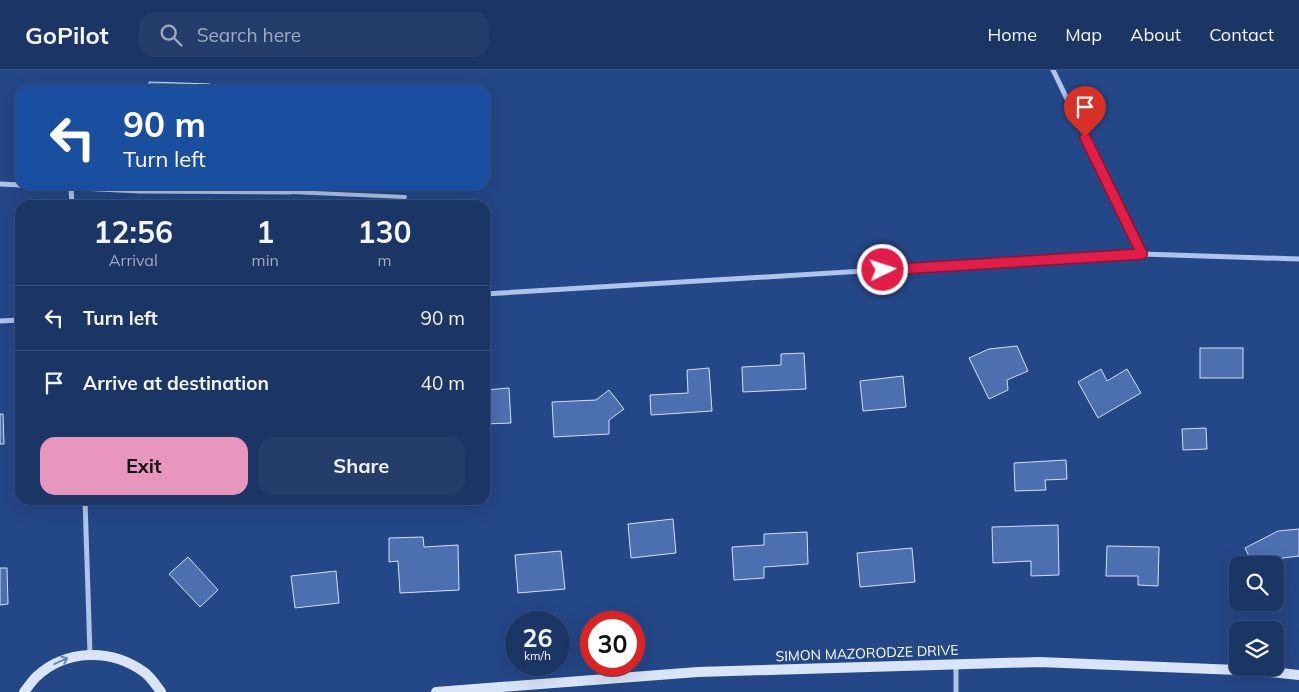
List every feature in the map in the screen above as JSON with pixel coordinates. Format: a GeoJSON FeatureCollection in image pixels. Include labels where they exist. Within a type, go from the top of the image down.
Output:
{"type":"FeatureCollection","features":[{"type":"Feature","properties":{"kind":"street"},"geometry":{"type":"LineString","coordinates":[[1053,70],[1142,254]]}},
{"type":"Feature","properties":{"kind":"street"},"geometry":{"type":"LineString","coordinates":[[0,184],[15,185]]}},
{"type":"Feature","properties":{"kind":"street"},"geometry":{"type":"LineString","coordinates":[[116,190],[291,192]]}},
{"type":"Feature","properties":{"kind":"street"},"geometry":{"type":"LineString","coordinates":[[490,294],[1142,254],[1299,259]]}},
{"type":"Feature","properties":{"kind":"street"},"geometry":{"type":"LineString","coordinates":[[0,321],[15,320]]}},
{"type":"Feature","properties":{"kind":"street"},"geometry":{"type":"LineString","coordinates":[[85,505],[90,654]]}},
{"type":"Feature","properties":{"kind":"street"},"geometry":{"type":"LineString","coordinates":[[24,692],[36,677],[52,665],[70,657],[90,654],[119,658],[145,672],[161,692]]}},
{"type":"Feature","properties":{"kind":"street","name":"SIMON MAZORODZE DRIVE"},"geometry":{"type":"LineString","coordinates":[[436,692],[698,672],[1039,662],[1262,671],[1299,675]]}},
{"type":"Feature","properties":{"kind":"street"},"geometry":{"type":"LineString","coordinates":[[956,665],[956,692]]}},
{"type":"Feature","properties":{"kind":"lane"},"geometry":{"type":"LineString","coordinates":[[291,192],[405,197]]}},
{"type":"Feature","properties":{"kind":"building"},"geometry":{"type":"Polygon","coordinates":[[[149,82],[210,84],[210,85],[149,85],[149,82]]]}},
{"type":"Feature","properties":{"kind":"building"},"geometry":{"type":"Polygon","coordinates":[[[1017,346],[1028,371],[1007,380],[1008,390],[989,399],[969,358],[989,349],[1017,346]]]}},
{"type":"Feature","properties":{"kind":"building"},"geometry":{"type":"Polygon","coordinates":[[[1200,348],[1243,348],[1243,378],[1200,378],[1200,348]]]}},
{"type":"Feature","properties":{"kind":"building"},"geometry":{"type":"Polygon","coordinates":[[[804,353],[806,389],[743,392],[742,367],[781,365],[781,354],[804,353]]]}},
{"type":"Feature","properties":{"kind":"building"},"geometry":{"type":"Polygon","coordinates":[[[709,368],[712,411],[651,415],[650,395],[688,393],[687,370],[709,368]]]}},
{"type":"Feature","properties":{"kind":"building"},"geometry":{"type":"Polygon","coordinates":[[[1101,369],[1107,381],[1127,369],[1141,393],[1098,418],[1078,382],[1101,369]]]}},
{"type":"Feature","properties":{"kind":"building"},"geometry":{"type":"Polygon","coordinates":[[[903,376],[906,407],[863,411],[860,381],[903,376]]]}},
{"type":"Feature","properties":{"kind":"building"},"geometry":{"type":"Polygon","coordinates":[[[509,388],[511,423],[490,424],[490,390],[509,388]]]}},
{"type":"Feature","properties":{"kind":"building"},"geometry":{"type":"Polygon","coordinates":[[[609,390],[624,409],[609,420],[609,434],[554,437],[552,402],[596,400],[609,390]]]}},
{"type":"Feature","properties":{"kind":"building"},"geometry":{"type":"Polygon","coordinates":[[[0,414],[3,414],[4,444],[0,444],[0,414]]]}},
{"type":"Feature","properties":{"kind":"building"},"geometry":{"type":"Polygon","coordinates":[[[1206,428],[1207,449],[1183,450],[1182,429],[1206,428]]]}},
{"type":"Feature","properties":{"kind":"building"},"geometry":{"type":"Polygon","coordinates":[[[1066,460],[1067,479],[1045,480],[1046,490],[1015,491],[1014,463],[1066,460]]]}},
{"type":"Feature","properties":{"kind":"building"},"geometry":{"type":"Polygon","coordinates":[[[673,519],[676,553],[631,558],[628,524],[673,519]]]}},
{"type":"Feature","properties":{"kind":"building"},"geometry":{"type":"Polygon","coordinates":[[[1058,525],[1059,575],[1031,576],[1031,561],[993,563],[992,527],[1058,525]]]}},
{"type":"Feature","properties":{"kind":"building"},"geometry":{"type":"Polygon","coordinates":[[[1299,529],[1299,556],[1284,558],[1284,556],[1249,556],[1245,548],[1278,531],[1299,529]]]}},
{"type":"Feature","properties":{"kind":"building"},"geometry":{"type":"Polygon","coordinates":[[[807,532],[808,564],[764,567],[764,578],[734,580],[732,547],[764,545],[764,534],[807,532]]]}},
{"type":"Feature","properties":{"kind":"building"},"geometry":{"type":"Polygon","coordinates":[[[423,537],[424,547],[458,545],[459,590],[400,593],[398,561],[389,562],[389,538],[423,537]]]}},
{"type":"Feature","properties":{"kind":"building"},"geometry":{"type":"Polygon","coordinates":[[[1107,546],[1159,547],[1158,586],[1138,585],[1138,576],[1106,576],[1107,546]]]}},
{"type":"Feature","properties":{"kind":"building"},"geometry":{"type":"Polygon","coordinates":[[[912,548],[915,582],[860,587],[857,553],[912,548]]]}},
{"type":"Feature","properties":{"kind":"building"},"geometry":{"type":"Polygon","coordinates":[[[561,551],[565,589],[518,593],[515,555],[561,551]]]}},
{"type":"Feature","properties":{"kind":"building"},"geometry":{"type":"Polygon","coordinates":[[[188,557],[218,590],[200,607],[169,574],[188,557]]]}},
{"type":"Feature","properties":{"kind":"building"},"geometry":{"type":"Polygon","coordinates":[[[0,568],[7,568],[8,604],[0,605],[0,568]]]}},
{"type":"Feature","properties":{"kind":"building"},"geometry":{"type":"Polygon","coordinates":[[[336,571],[339,603],[295,608],[291,576],[336,571]]]}},
{"type":"Feature","properties":{"kind":"route"},"geometry":{"type":"LineString","coordinates":[[883,270],[1142,254],[1085,137]]}}]}
